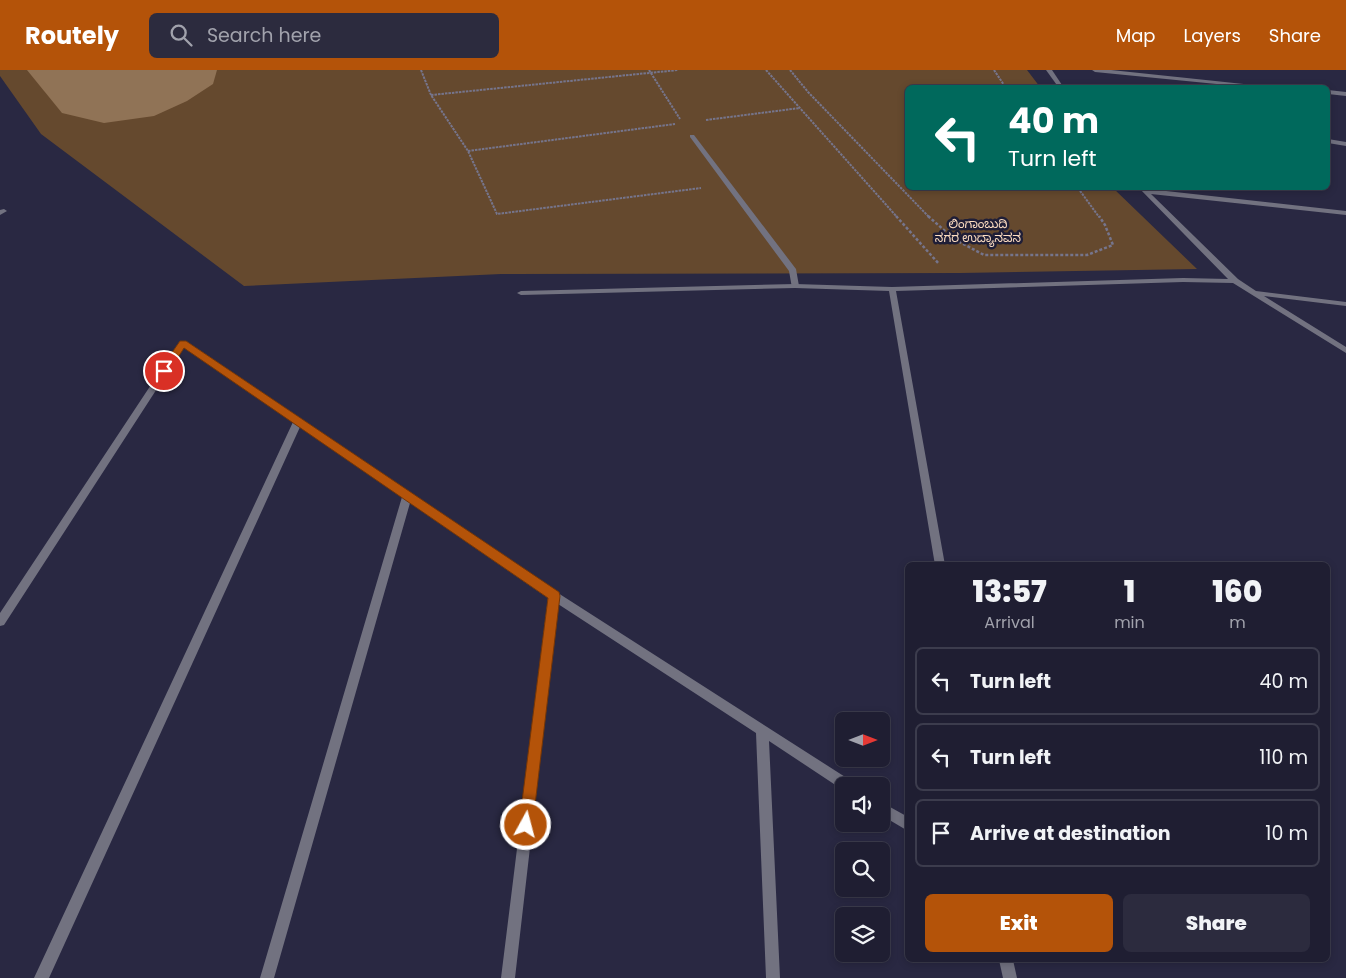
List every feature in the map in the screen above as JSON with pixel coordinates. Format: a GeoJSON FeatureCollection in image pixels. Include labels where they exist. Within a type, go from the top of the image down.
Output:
{"type":"FeatureCollection","features":[{"type":"Feature","properties":{"kind":"street"},"geometry":{"type":"LineString","coordinates":[[1049,70],[1060,85]]}},
{"type":"Feature","properties":{"kind":"street"},"geometry":{"type":"LineString","coordinates":[[1095,70],[1249,85]]}},
{"type":"Feature","properties":{"kind":"street"},"geometry":{"type":"LineString","coordinates":[[1330,92],[1346,94]]}},
{"type":"Feature","properties":{"kind":"street"},"geometry":{"type":"LineString","coordinates":[[692,136],[793,271],[795,286]]}},
{"type":"Feature","properties":{"kind":"street"},"geometry":{"type":"LineString","coordinates":[[1330,141],[1346,144]]}},
{"type":"Feature","properties":{"kind":"street"},"geometry":{"type":"LineString","coordinates":[[1145,190],[1235,280],[1346,351]]}},
{"type":"Feature","properties":{"kind":"street"},"geometry":{"type":"LineString","coordinates":[[1152,190],[1346,213]]}},
{"type":"Feature","properties":{"kind":"street"},"geometry":{"type":"LineString","coordinates":[[521,293],[795,286],[892,288],[1235,280]]}},
{"type":"Feature","properties":{"kind":"street"},"geometry":{"type":"LineString","coordinates":[[892,288],[939,562]]}},
{"type":"Feature","properties":{"kind":"street"},"geometry":{"type":"LineString","coordinates":[[1254,293],[1346,304]]}},
{"type":"Feature","properties":{"kind":"street"},"geometry":{"type":"LineString","coordinates":[[0,622],[183,343],[554,596],[835,778]]}},
{"type":"Feature","properties":{"kind":"street"},"geometry":{"type":"LineString","coordinates":[[41,978],[298,422]]}},
{"type":"Feature","properties":{"kind":"street"},"geometry":{"type":"LineString","coordinates":[[267,978],[407,496]]}},
{"type":"Feature","properties":{"kind":"street"},"geometry":{"type":"LineString","coordinates":[[508,978],[554,596]]}},
{"type":"Feature","properties":{"kind":"street"},"geometry":{"type":"LineString","coordinates":[[762,730],[773,978]]}},
{"type":"Feature","properties":{"kind":"street"},"geometry":{"type":"LineString","coordinates":[[890,814],[905,823]]}},
{"type":"Feature","properties":{"kind":"street"},"geometry":{"type":"LineString","coordinates":[[1006,962],[1010,978]]}},
{"type":"Feature","properties":{"kind":"path"},"geometry":{"type":"LineString","coordinates":[[421,70],[431,95],[468,151],[497,214],[727,185]]}},
{"type":"Feature","properties":{"kind":"path"},"geometry":{"type":"LineString","coordinates":[[431,95],[649,71],[678,70]]}},
{"type":"Feature","properties":{"kind":"path"},"geometry":{"type":"LineString","coordinates":[[766,70],[942,268]]}},
{"type":"Feature","properties":{"kind":"path"},"geometry":{"type":"LineString","coordinates":[[790,70],[808,92],[924,213],[954,239],[984,255],[1087,255],[1113,245],[1105,225],[1079,190]]}},
{"type":"Feature","properties":{"kind":"path"},"geometry":{"type":"LineString","coordinates":[[994,70],[1004,85]]}},
{"type":"Feature","properties":{"kind":"path"},"geometry":{"type":"LineString","coordinates":[[649,71],[692,136]]}},
{"type":"Feature","properties":{"kind":"path"},"geometry":{"type":"LineString","coordinates":[[468,151],[800,108]]}},
{"type":"Feature","properties":{"kind":"green space","name":"ಲಿಂಗಾಂಬುದಿ ನಗರ ಉದ್ಯಾನವನ"},"geometry":{"type":"Polygon","coordinates":[[[0,70],[1027,70],[1038,85],[905,85],[905,190],[1115,190],[1197,269],[960,273],[501,274],[244,286],[41,134],[0,76],[0,70]]]}},
{"type":"Feature","properties":{"kind":"shaded area"},"geometry":{"type":"Polygon","coordinates":[[[27,70],[217,70],[213,84],[187,101],[154,116],[104,123],[62,113],[27,70]]]}},
{"type":"Feature","properties":{"kind":"route"},"geometry":{"type":"LineString","coordinates":[[164,371],[183,343],[554,596],[526,825]]}}]}
